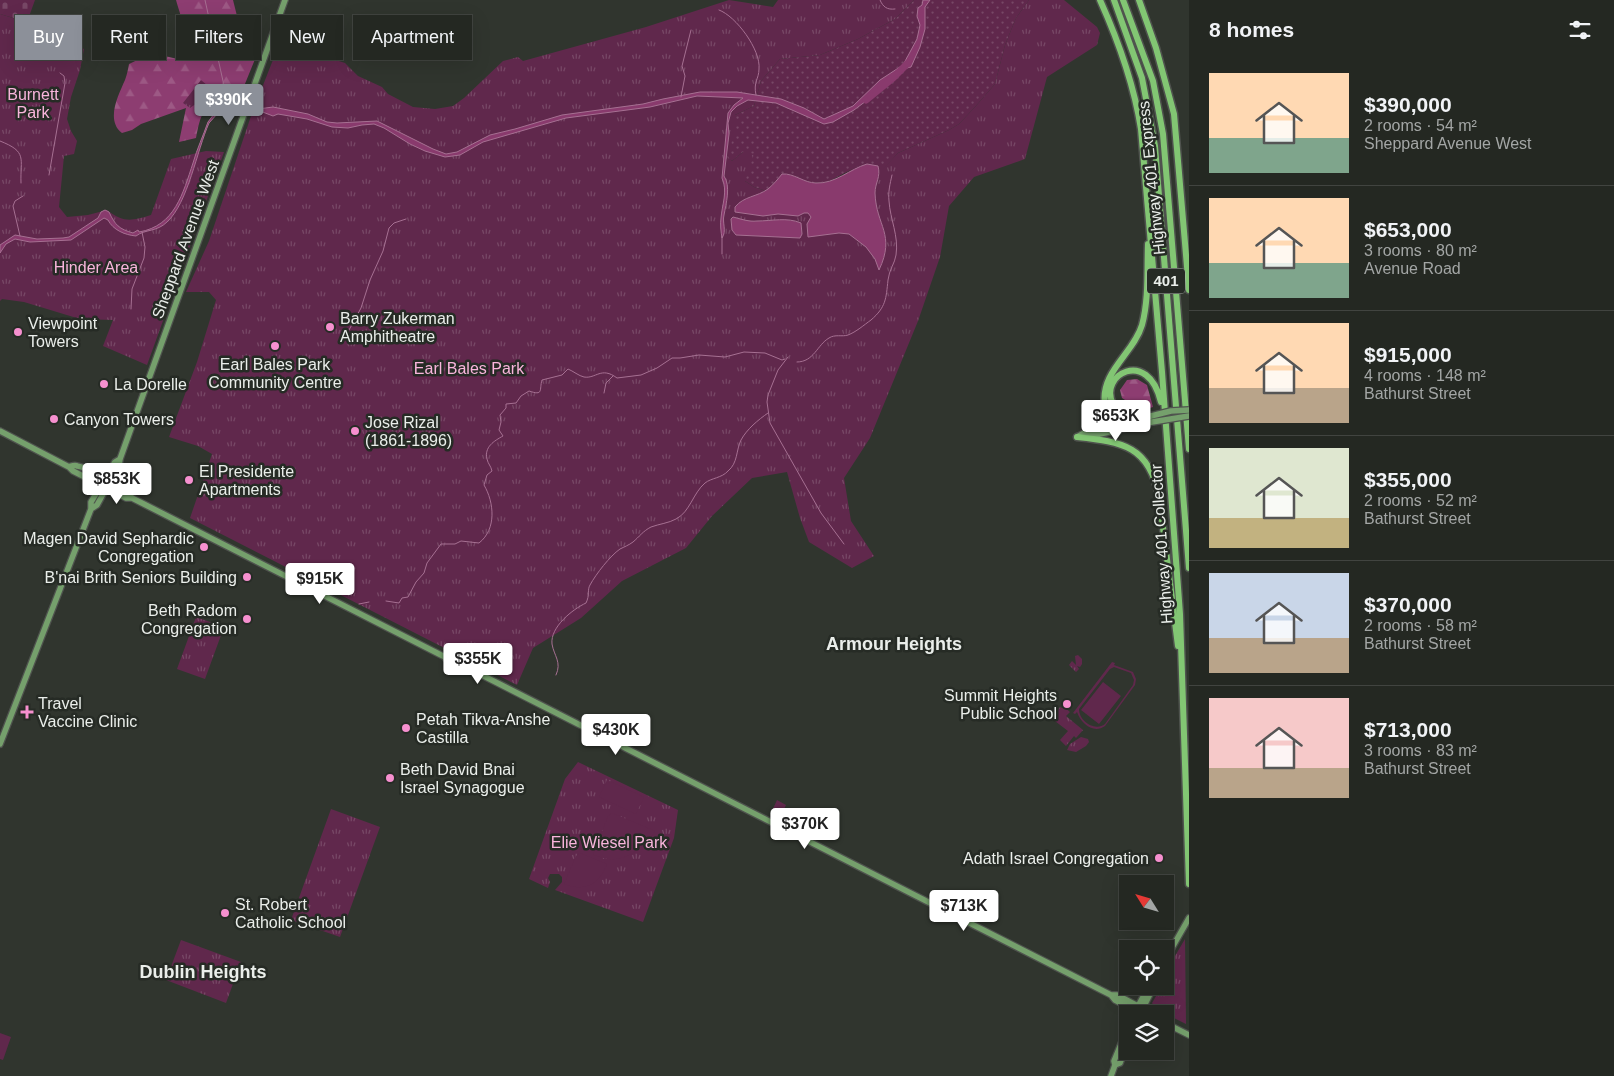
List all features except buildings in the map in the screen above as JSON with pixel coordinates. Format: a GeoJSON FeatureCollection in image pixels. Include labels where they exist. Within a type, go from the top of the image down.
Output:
{"type":"FeatureCollection","features":[{"type":"Feature","properties":{"kind":"highway","name":"Highway 401 Collector"},"geometry":{"type":"LineString","coordinates":[[1100,0],[1138,107],[1166,422],[1180,614],[1189,884]]}},
{"type":"Feature","properties":{"kind":"highway"},"geometry":{"type":"LineString","coordinates":[[1104,0],[1104,10]]}},
{"type":"Feature","properties":{"kind":"highway","name":"Highway 401 Express"},"geometry":{"type":"LineString","coordinates":[[1114,0],[1142,78],[1155,146],[1189,568]]}},
{"type":"Feature","properties":{"kind":"highway","name":"Highway 401 Express"},"geometry":{"type":"LineString","coordinates":[[1123,0],[1153,81],[1163,134],[1189,449]]}},
{"type":"Feature","properties":{"kind":"highway","name":"401"},"geometry":{"type":"LineString","coordinates":[[1139,0],[1156,48],[1174,114],[1188,259],[1189,290]]}},
{"type":"Feature","properties":{"kind":"highway"},"geometry":{"type":"LineString","coordinates":[[1116,428],[1106,410],[1105,392],[1111,374],[1141,328],[1146,310],[1148,237],[1150,231]]}},
{"type":"Feature","properties":{"kind":"highway"},"geometry":{"type":"LineString","coordinates":[[1152,419],[1126,416],[1115,408],[1111,400],[1111,388],[1121,374],[1130,370],[1140,371],[1152,380],[1161,399],[1166,422]]}},
{"type":"Feature","properties":{"kind":"highway"},"geometry":{"type":"LineString","coordinates":[[1077,437],[1110,441],[1124,445],[1146,462],[1154,476],[1159,496],[1176,638],[1182,662]]}},
{"type":"Feature","properties":{"kind":"main road","name":"Sheppard Avenue West"},"geometry":{"type":"LineString","coordinates":[[0,744],[91,509],[91,502],[106,483],[114,462],[120,459],[285,0]]}},
{"type":"Feature","properties":{"kind":"main road"},"geometry":{"type":"LineString","coordinates":[[1077,437],[1086,432],[1116,428],[1152,419],[1171,411],[1189,410]]}},
{"type":"Feature","properties":{"kind":"main road"},"geometry":{"type":"LineString","coordinates":[[1152,419],[1189,416]]}},
{"type":"Feature","properties":{"kind":"main road"},"geometry":{"type":"LineString","coordinates":[[0,431],[69,466],[77,465],[106,483],[129,493],[132,498],[445,657],[464,670],[468,668],[1111,995],[1117,995],[1130,1005]]}},
{"type":"Feature","properties":{"kind":"main road"},"geometry":{"type":"LineString","coordinates":[[1174,944],[1189,918]]}},
{"type":"Feature","properties":{"kind":"main road"},"geometry":{"type":"LineString","coordinates":[[1174,1028],[1189,1035]]}},
{"type":"Feature","properties":{"kind":"main road"},"geometry":{"type":"LineString","coordinates":[[1111,1076],[1119,1049]]}},
{"type":"Feature","properties":{"kind":"main road"},"geometry":{"type":"LineString","coordinates":[[1115,1066],[1121,1060]]}},
{"type":"Feature","properties":{"kind":"green space"},"geometry":{"type":"Polygon","coordinates":[[[0,0],[35,0],[30,15],[15,15],[15,18],[0,14],[0,0]]]}},
{"type":"Feature","properties":{"kind":"green space"},"geometry":{"type":"Polygon","coordinates":[[[176,0],[233,0],[237,15],[181,15],[176,0]]]}},
{"type":"Feature","properties":{"kind":"green space","name":"Earl Bales Park"},"geometry":{"type":"Polygon","coordinates":[[[729,0],[773,7],[778,0],[914,0],[895,19],[858,39],[820,55],[780,59],[761,81],[754,106],[735,115],[735,131],[727,157],[732,161],[743,152],[754,154],[745,181],[754,187],[766,191],[782,174],[821,183],[835,180],[862,165],[878,166],[880,172],[898,153],[959,124],[995,84],[1005,45],[1016,18],[1029,0],[1064,0],[1097,27],[1100,33],[1097,45],[1047,77],[1025,159],[974,177],[949,206],[940,257],[918,321],[870,438],[844,478],[851,521],[874,556],[852,568],[809,542],[787,472],[752,478],[712,516],[686,548],[622,581],[581,618],[533,648],[517,685],[190,518],[212,454],[198,446],[169,437],[197,362],[216,300],[209,292],[186,292],[209,241],[251,116],[273,60],[336,60],[345,63],[358,76],[382,87],[388,94],[413,107],[435,109],[453,106],[503,61],[518,57],[523,61],[646,27],[729,0]]]}},
{"type":"Feature","properties":{"kind":"green space"},"geometry":{"type":"Polygon","coordinates":[[[914,0],[1029,0],[1016,18],[1005,45],[995,84],[975,107],[959,124],[949,130],[898,153],[880,173],[867,164],[822,183],[802,180],[788,174],[766,191],[754,187],[745,181],[743,152],[732,161],[726,157],[735,115],[754,106],[761,81],[780,59],[820,55],[858,39],[895,19],[914,0]]]}},
{"type":"Feature","properties":{"kind":"green space","name":"Hinder Area"},"geometry":{"type":"Polygon","coordinates":[[[0,14],[15,19],[15,60],[82,60],[71,97],[67,119],[77,141],[74,154],[64,156],[59,207],[67,217],[88,215],[107,210],[118,217],[128,220],[151,215],[171,159],[206,151],[224,152],[147,365],[103,346],[113,320],[80,319],[24,302],[2,299],[0,301],[0,14]]]}},
{"type":"Feature","properties":{"kind":"green space"},"geometry":{"type":"Polygon","coordinates":[[[166,56],[186,61],[255,60],[238,101],[227,98],[208,108],[199,122],[196,138],[179,142],[186,108],[122,133],[114,121],[114,114],[129,64],[137,60],[166,60],[166,56]]]}},
{"type":"Feature","properties":{"kind":"green space"},"geometry":{"type":"Polygon","coordinates":[[[201,80],[214,91],[217,97],[216,100],[211,93],[190,108],[183,103],[201,80]]]}},
{"type":"Feature","properties":{"kind":"green space"},"geometry":{"type":"Polygon","coordinates":[[[1137,379],[1147,385],[1153,407],[1140,408],[1122,398],[1120,390],[1127,380],[1137,379]]]}},
{"type":"Feature","properties":{"kind":"green space"},"geometry":{"type":"Polygon","coordinates":[[[196,617],[224,627],[205,679],[177,669],[196,617]]]}},
{"type":"Feature","properties":{"kind":"green space"},"geometry":{"type":"Polygon","coordinates":[[[1078,655],[1082,659],[1082,664],[1080,667],[1077,666],[1079,669],[1076,672],[1069,665],[1072,661],[1076,665],[1075,656],[1078,655]]]}},
{"type":"Feature","properties":{"kind":"green space"},"geometry":{"type":"Polygon","coordinates":[[[1112,662],[1115,663],[1114,665],[1133,672],[1136,679],[1135,685],[1105,726],[1097,729],[1092,728],[1085,724],[1077,712],[1073,713],[1112,662]],[[1114,667],[1110,669],[1079,709],[1082,718],[1088,724],[1097,727],[1105,724],[1133,685],[1134,680],[1131,673],[1114,667]]]}},
{"type":"Feature","properties":{"kind":"green space"},"geometry":{"type":"Polygon","coordinates":[[[1103,682],[1121,696],[1099,724],[1081,710],[1103,682]]]}},
{"type":"Feature","properties":{"kind":"green space"},"geometry":{"type":"Polygon","coordinates":[[[1060,707],[1064,707],[1070,712],[1066,716],[1083,730],[1076,738],[1074,736],[1066,746],[1060,740],[1068,731],[1051,718],[1060,707]]]}},
{"type":"Feature","properties":{"kind":"green space"},"geometry":{"type":"Polygon","coordinates":[[[1081,737],[1088,739],[1089,742],[1086,746],[1076,752],[1067,750],[1070,744],[1081,737]]]}},
{"type":"Feature","properties":{"kind":"green space","name":"Elie Wiesel Park"},"geometry":{"type":"Polygon","coordinates":[[[578,762],[678,810],[674,838],[643,922],[555,890],[562,882],[562,877],[559,874],[550,874],[548,888],[529,879],[565,779],[578,762]]]}},
{"type":"Feature","properties":{"kind":"green space"},"geometry":{"type":"Polygon","coordinates":[[[607,780],[644,797],[636,814],[599,797],[607,780]]]}},
{"type":"Feature","properties":{"kind":"green space"},"geometry":{"type":"Polygon","coordinates":[[[777,800],[786,805],[781,815],[772,811],[777,800]]]}},
{"type":"Feature","properties":{"kind":"green space"},"geometry":{"type":"Polygon","coordinates":[[[331,809],[380,827],[340,937],[291,920],[331,809]]]}},
{"type":"Feature","properties":{"kind":"green space"},"geometry":{"type":"Polygon","coordinates":[[[612,813],[655,831],[642,847],[623,858],[607,859],[593,855],[608,816],[612,813]]]}},
{"type":"Feature","properties":{"kind":"green space"},"geometry":{"type":"Polygon","coordinates":[[[580,853],[607,864],[604,871],[595,882],[585,887],[564,884],[576,856],[580,853]]]}},
{"type":"Feature","properties":{"kind":"green space"},"geometry":{"type":"Polygon","coordinates":[[[1185,939],[1186,1024],[1174,1018],[1174,1005],[1153,1005],[1152,1003],[1157,995],[1174,995],[1174,958],[1185,939]]]}},
{"type":"Feature","properties":{"kind":"green space"},"geometry":{"type":"Polygon","coordinates":[[[181,940],[241,962],[226,1003],[166,980],[181,940]]]}},
{"type":"Feature","properties":{"kind":"green space"},"geometry":{"type":"Polygon","coordinates":[[[0,1033],[11,1037],[3,1060],[0,1059],[0,1033]]]}},
{"type":"Feature","properties":{"kind":"shaded area"},"geometry":{"type":"Polygon","coordinates":[[[923,0],[930,0],[925,7],[925,29],[920,47],[911,67],[901,69],[883,89],[874,93],[854,110],[833,122],[824,124],[776,103],[748,100],[731,112],[728,123],[729,134],[724,176],[728,190],[722,238],[721,220],[725,193],[722,178],[728,113],[743,98],[697,96],[650,107],[566,118],[483,142],[460,155],[445,157],[425,151],[374,124],[348,128],[332,127],[307,119],[278,114],[273,116],[241,107],[226,108],[218,113],[209,123],[181,202],[163,225],[136,236],[120,231],[104,218],[71,240],[30,242],[15,239],[6,244],[0,253],[0,245],[15,235],[37,239],[69,237],[98,218],[101,212],[105,210],[109,212],[118,226],[133,233],[138,230],[139,232],[151,229],[161,223],[176,207],[208,122],[214,114],[231,105],[258,109],[273,107],[308,114],[327,122],[377,121],[446,154],[457,152],[490,135],[562,115],[643,104],[700,92],[737,92],[781,99],[804,108],[824,119],[853,106],[880,80],[903,65],[917,39],[920,25],[917,16],[918,8],[922,5],[923,0]]]}},
{"type":"Feature","properties":{"kind":"shaded area"},"geometry":{"type":"Polygon","coordinates":[[[867,164],[878,166],[879,170],[875,193],[876,204],[884,230],[886,247],[879,270],[875,259],[866,247],[849,234],[839,233],[808,237],[807,224],[811,217],[808,213],[798,216],[778,214],[763,216],[735,212],[735,207],[739,203],[768,189],[782,174],[791,175],[812,183],[823,183],[867,164]]]}},
{"type":"Feature","properties":{"kind":"shaded area"},"geometry":{"type":"Polygon","coordinates":[[[733,217],[751,221],[796,221],[801,223],[802,234],[800,238],[736,235],[732,230],[731,219],[733,217]]]}},
{"type":"Feature","properties":{"kind":"waterway"},"geometry":{"type":"LineString","coordinates":[[205,0],[227,107]]}},
{"type":"Feature","properties":{"kind":"waterway"},"geometry":{"type":"LineString","coordinates":[[880,0],[886,8],[895,9]]}},
{"type":"Feature","properties":{"kind":"waterway"},"geometry":{"type":"LineString","coordinates":[[719,10],[726,13],[740,26],[756,53],[759,61],[759,72],[755,87],[756,95]]}},
{"type":"Feature","properties":{"kind":"waterway"},"geometry":{"type":"LineString","coordinates":[[681,97],[685,76],[682,66],[691,30]]}},
{"type":"Feature","properties":{"kind":"waterway"},"geometry":{"type":"LineString","coordinates":[[866,100],[908,63]]}},
{"type":"Feature","properties":{"kind":"waterway"},"geometry":{"type":"LineString","coordinates":[[49,175],[65,83],[64,76],[60,73]]}},
{"type":"Feature","properties":{"kind":"waterway"},"geometry":{"type":"LineString","coordinates":[[0,141],[19,153],[21,157],[21,183]]}},
{"type":"Feature","properties":{"kind":"waterway"},"geometry":{"type":"LineString","coordinates":[[797,362],[807,359],[829,338],[848,335],[857,330],[880,311],[886,298],[889,276],[897,248],[889,198],[892,175]]}},
{"type":"Feature","properties":{"kind":"waterway"},"geometry":{"type":"LineString","coordinates":[[20,236],[13,206],[15,201],[23,196]]}},
{"type":"Feature","properties":{"kind":"waterway"},"geometry":{"type":"LineString","coordinates":[[349,330],[361,308],[370,280],[383,251],[389,228],[394,223],[406,219]]}},
{"type":"Feature","properties":{"kind":"waterway"},"geometry":{"type":"LineString","coordinates":[[131,309],[132,289],[144,258],[145,247],[142,232]]}},
{"type":"Feature","properties":{"kind":"waterway"},"geometry":{"type":"LineString","coordinates":[[722,236],[722,254]]}},
{"type":"Feature","properties":{"kind":"waterway"},"geometry":{"type":"LineString","coordinates":[[386,601],[399,603],[402,598],[408,597],[416,582],[424,573],[427,563],[441,544],[455,544],[461,541],[479,543],[485,537],[489,530],[492,515],[490,499],[484,485],[487,475],[492,471],[487,461],[488,448],[503,436],[499,430],[500,415],[506,408],[506,404],[516,403],[521,396],[529,391],[539,392],[542,380],[562,375],[568,369],[584,377],[603,373],[617,378],[641,375],[657,368],[672,358],[699,355],[725,357],[744,352],[765,353],[782,360],[785,359]]}},
{"type":"Feature","properties":{"kind":"waterway"},"geometry":{"type":"LineString","coordinates":[[788,357],[778,370],[768,395],[770,423],[821,513],[844,544]]}},
{"type":"Feature","properties":{"kind":"waterway"},"geometry":{"type":"LineString","coordinates":[[604,393],[606,383],[613,376]]}},
{"type":"Feature","properties":{"kind":"waterway"},"geometry":{"type":"LineString","coordinates":[[556,675],[558,663],[552,644],[555,631],[563,619],[586,603],[590,585],[604,566],[616,552],[633,542],[643,532],[681,516],[705,483],[723,475],[731,468],[743,436],[768,413]]}},
{"type":"Feature","properties":{"kind":"waterway"},"geometry":{"type":"LineString","coordinates":[[359,604],[369,602]]}},
{"type":"Feature","properties":{"kind":"place","name":"Barry Zukerman Amphitheatre"},"geometry":{"type":"Point","coordinates":[330,327]}},
{"type":"Feature","properties":{"kind":"place","name":"Viewpoint Towers"},"geometry":{"type":"Point","coordinates":[18,332]}},
{"type":"Feature","properties":{"kind":"place","name":"Earl Bales Park Community Centre"},"geometry":{"type":"Point","coordinates":[275,346]}},
{"type":"Feature","properties":{"kind":"place","name":"La Dorelle"},"geometry":{"type":"Point","coordinates":[104,384]}},
{"type":"Feature","properties":{"kind":"place","name":"Canyon Towers"},"geometry":{"type":"Point","coordinates":[54,419]}},
{"type":"Feature","properties":{"kind":"place","name":"Jose Rizal (1861-1896)"},"geometry":{"type":"Point","coordinates":[355,431]}},
{"type":"Feature","properties":{"kind":"place","name":"El Presidente Apartments"},"geometry":{"type":"Point","coordinates":[189,480]}},
{"type":"Feature","properties":{"kind":"place","name":"Magen David Sephardic Congregation"},"geometry":{"type":"Point","coordinates":[204,547]}},
{"type":"Feature","properties":{"kind":"place","name":"B'nai Brith Seniors Building"},"geometry":{"type":"Point","coordinates":[247,577]}},
{"type":"Feature","properties":{"kind":"place","name":"Beth Radom Congregation"},"geometry":{"type":"Point","coordinates":[247,619]}},
{"type":"Feature","properties":{"kind":"place","name":"Summit Heights Public School"},"geometry":{"type":"Point","coordinates":[1067,704]}},
{"type":"Feature","properties":{"kind":"place","name":"Travel Vaccine Clinic"},"geometry":{"type":"Point","coordinates":[27,712]}},
{"type":"Feature","properties":{"kind":"place","name":"Petah Tikva-Anshe Castilla"},"geometry":{"type":"Point","coordinates":[406,728]}},
{"type":"Feature","properties":{"kind":"place","name":"Beth David Bnai Israel Synagogue"},"geometry":{"type":"Point","coordinates":[390,778]}},
{"type":"Feature","properties":{"kind":"place","name":"Adath Israel Congregation"},"geometry":{"type":"Point","coordinates":[1159,858]}},
{"type":"Feature","properties":{"kind":"place","name":"St. Robert Catholic School"},"geometry":{"type":"Point","coordinates":[225,913]}},
{"type":"Feature","properties":{"kind":"district","name":"Armour Heights"},"geometry":{"type":"Point","coordinates":[894,644]}},
{"type":"Feature","properties":{"kind":"district","name":"Dublin Heights"},"geometry":{"type":"Point","coordinates":[203,972]}},
{"type":"Feature","properties":{"kind":"park label","name":"Burnett Park"},"geometry":{"type":"Point","coordinates":[33,103]}}]}
